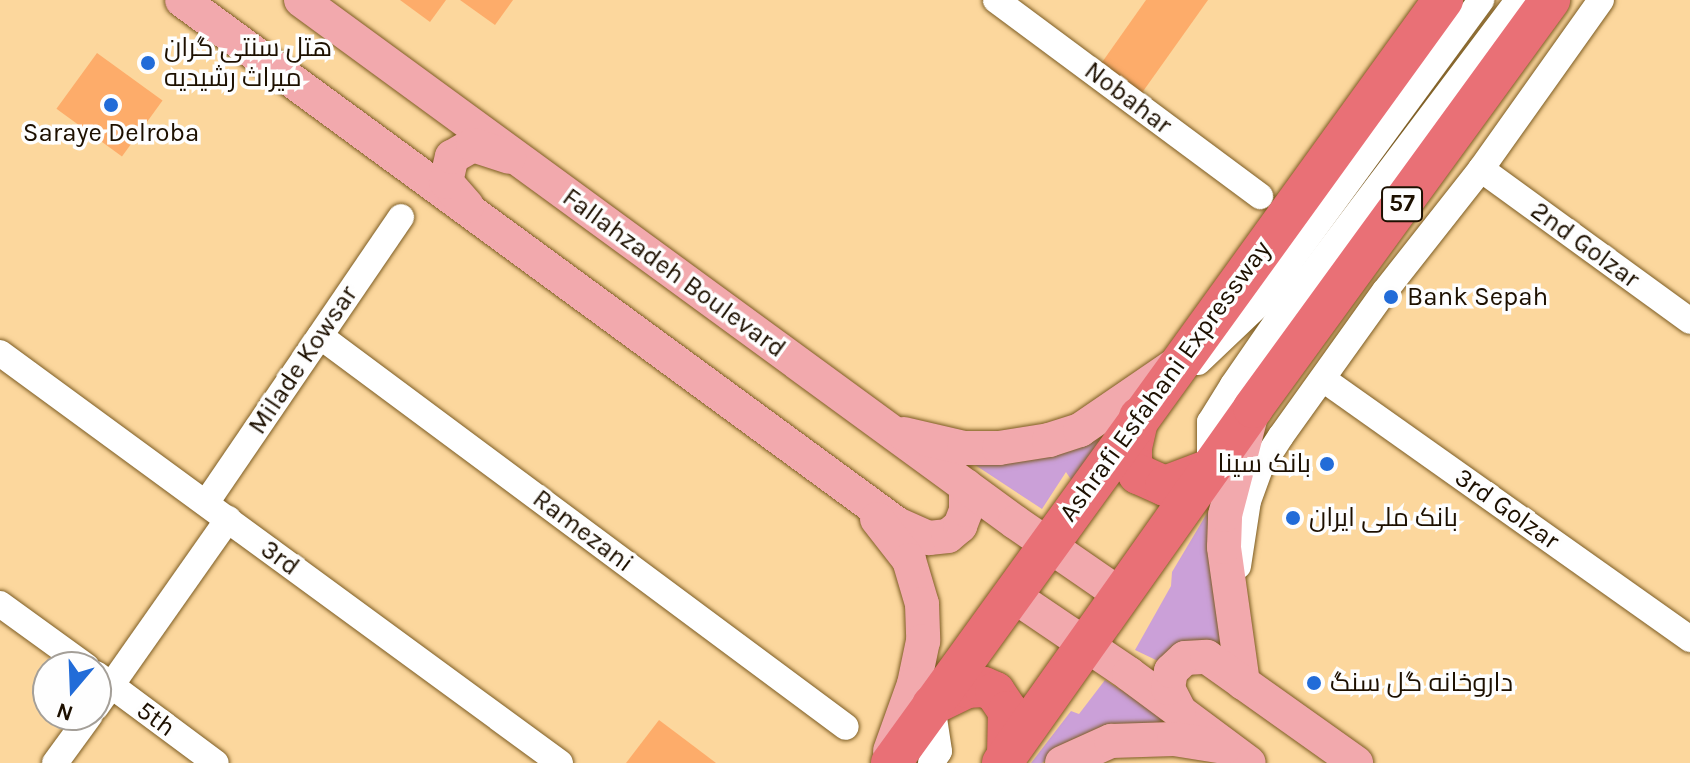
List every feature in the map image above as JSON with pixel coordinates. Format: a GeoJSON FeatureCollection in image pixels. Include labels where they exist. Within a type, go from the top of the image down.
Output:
{"type":"FeatureCollection","features":[{"type":"Feature","properties":{"kind":"highway","name":"Ashrafi Esfahani Expressway"},"geometry":{"type":"LineString","coordinates":[[888,763],[1443,0]]}},
{"type":"Feature","properties":{"kind":"highway","name":"57"},"geometry":{"type":"LineString","coordinates":[[997,760],[1086,644],[1253,408],[1550,0]]}},
{"type":"Feature","properties":{"kind":"highway"},"geometry":{"type":"LineString","coordinates":[[1139,417],[1132,447],[1132,463],[1138,474],[1165,486],[1210,469]]}},
{"type":"Feature","properties":{"kind":"highway"},"geometry":{"type":"LineString","coordinates":[[932,705],[967,688],[984,687],[995,692],[1008,711],[997,760]]}},
{"type":"Feature","properties":{"kind":"main road"},"geometry":{"type":"LineString","coordinates":[[182,0],[897,524],[929,538],[948,536],[960,526],[966,510],[966,486]]}},
{"type":"Feature","properties":{"kind":"main road","name":"Fallahzadeh Boulevard"},"geometry":{"type":"LineString","coordinates":[[301,0],[1047,545],[1121,595]]}},
{"type":"Feature","properties":{"kind":"main road"},"geometry":{"type":"LineString","coordinates":[[476,217],[446,182],[452,157],[473,145],[520,161]]}},
{"type":"Feature","properties":{"kind":"main road"},"geometry":{"type":"LineString","coordinates":[[890,430],[964,448],[999,448],[1049,440],[1080,430],[1179,362]]}},
{"type":"Feature","properties":{"kind":"main road"},"geometry":{"type":"LineString","coordinates":[[1243,683],[1224,547],[1225,515],[1253,408]]}},
{"type":"Feature","properties":{"kind":"main road"},"geometry":{"type":"LineString","coordinates":[[848,491],[892,534],[909,560],[922,604],[923,641],[914,684],[888,763]]}},
{"type":"Feature","properties":{"kind":"main road"},"geometry":{"type":"LineString","coordinates":[[1011,594],[1086,644],[1238,755]]}},
{"type":"Feature","properties":{"kind":"main road"},"geometry":{"type":"LineString","coordinates":[[1179,710],[1168,688],[1171,671],[1185,658],[1207,657],[1356,763]]}},
{"type":"Feature","properties":{"kind":"main road"},"geometry":{"type":"LineString","coordinates":[[1062,763],[1111,741],[1174,739],[1238,755]]}},
{"type":"Feature","properties":{"kind":"street","name":"Nobahar"},"geometry":{"type":"LineString","coordinates":[[996,0],[1260,196]]}},
{"type":"Feature","properties":{"kind":"street"},"geometry":{"type":"LineString","coordinates":[[1139,417],[1258,305],[1481,0]]}},
{"type":"Feature","properties":{"kind":"street"},"geometry":{"type":"LineString","coordinates":[[1210,469],[1210,422],[1233,385],[1284,311],[1518,0]]}},
{"type":"Feature","properties":{"kind":"street"},"geometry":{"type":"LineString","coordinates":[[1229,592],[1238,563],[1248,501],[1259,470],[1385,291],[1481,169],[1601,0]]}},
{"type":"Feature","properties":{"kind":"street","name":"2nd Golzar"},"geometry":{"type":"LineString","coordinates":[[1481,169],[1690,321]]}},
{"type":"Feature","properties":{"kind":"street","name":"Milade Kowsar"},"geometry":{"type":"LineString","coordinates":[[206,503],[401,217]]}},
{"type":"Feature","properties":{"kind":"street","name":"Ramezani"},"geometry":{"type":"LineString","coordinates":[[320,336],[846,727]]}},
{"type":"Feature","properties":{"kind":"street","name":"3rd"},"geometry":{"type":"LineString","coordinates":[[0,353],[560,763]]}},
{"type":"Feature","properties":{"kind":"street","name":"3rd Golzar"},"geometry":{"type":"LineString","coordinates":[[1323,379],[1690,639]]}},
{"type":"Feature","properties":{"kind":"street"},"geometry":{"type":"LineString","coordinates":[[112,674],[228,519]]}},
{"type":"Feature","properties":{"kind":"street"},"geometry":{"type":"LineString","coordinates":[[0,604],[65,651]]}},
{"type":"Feature","properties":{"kind":"street","name":"5th"},"geometry":{"type":"LineString","coordinates":[[112,696],[216,763]]}},
{"type":"Feature","properties":{"kind":"street"},"geometry":{"type":"LineString","coordinates":[[931,763],[939,751],[932,705]]}},
{"type":"Feature","properties":{"kind":"street"},"geometry":{"type":"LineString","coordinates":[[55,763],[78,731]]}},
{"type":"Feature","properties":{"kind":"shaded area"},"geometry":{"type":"Polygon","coordinates":[[[1125,408],[1072,481],[1066,472],[1042,509],[966,459],[1125,408]]]}},
{"type":"Feature","properties":{"kind":"shaded area"},"geometry":{"type":"Polygon","coordinates":[[[1228,478],[1210,556],[1213,592],[1232,650],[1211,641],[1186,641],[1158,661],[1135,650],[1171,586],[1172,572],[1228,478]]]}},
{"type":"Feature","properties":{"kind":"shaded area"},"geometry":{"type":"Polygon","coordinates":[[[1105,680],[1180,727],[1068,746],[1042,763],[1031,763],[1071,711],[1079,714],[1105,680]]]}},
{"type":"Feature","properties":{"kind":"building"},"geometry":{"type":"Polygon","coordinates":[[[400,0],[446,0],[430,22],[400,0]]]}},
{"type":"Feature","properties":{"kind":"building"},"geometry":{"type":"Polygon","coordinates":[[[460,0],[513,0],[495,25],[460,0]]]}},
{"type":"Feature","properties":{"kind":"building"},"geometry":{"type":"Polygon","coordinates":[[[1146,0],[1208,0],[1139,97],[1098,68],[1146,0]]]}},
{"type":"Feature","properties":{"kind":"building","name":"Saraye Delroba"},"geometry":{"type":"Polygon","coordinates":[[[97,53],[163,101],[122,156],[56,109],[97,53]]]}},
{"type":"Feature","properties":{"kind":"building"},"geometry":{"type":"Polygon","coordinates":[[[659,720],[679,735],[716,763],[626,763],[659,720]]]}},
{"type":"Feature","properties":{"kind":"place","name":"هتل سنتی گران میراث رشیدیه"},"geometry":{"type":"Point","coordinates":[148,63]}},
{"type":"Feature","properties":{"kind":"place","name":"Saraye Delroba"},"geometry":{"type":"Point","coordinates":[111,105]}},
{"type":"Feature","properties":{"kind":"place","name":"Bank Sepah"},"geometry":{"type":"Point","coordinates":[1391,297]}},
{"type":"Feature","properties":{"kind":"place","name":"بانک سینا"},"geometry":{"type":"Point","coordinates":[1327,464]}},
{"type":"Feature","properties":{"kind":"place","name":"بانک ملی ایران"},"geometry":{"type":"Point","coordinates":[1293,518]}},
{"type":"Feature","properties":{"kind":"place","name":"داروخانه گل سنگ"},"geometry":{"type":"Point","coordinates":[1314,683]}}]}
